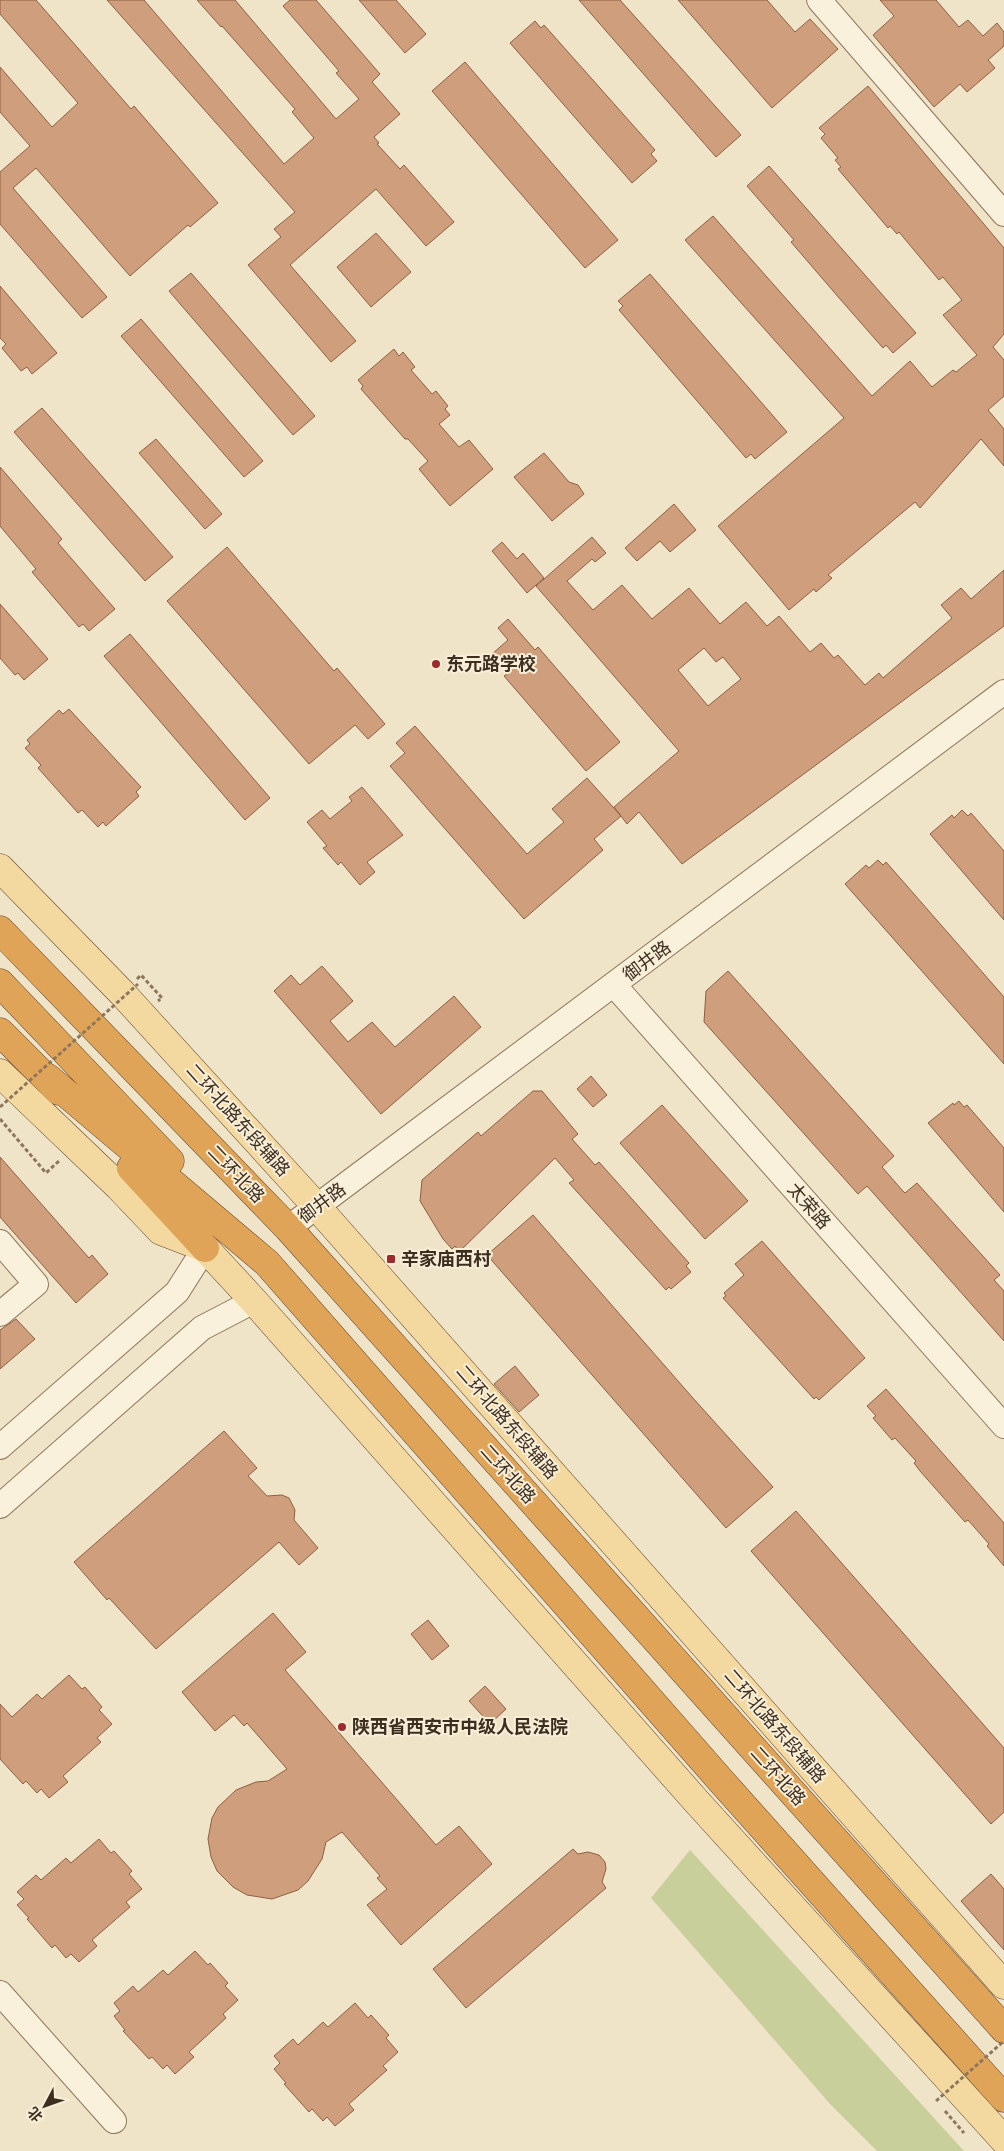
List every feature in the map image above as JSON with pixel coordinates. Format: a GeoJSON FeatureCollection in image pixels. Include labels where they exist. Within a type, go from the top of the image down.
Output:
{"type":"FeatureCollection","features":[{"type":"Feature","properties":{"kind":"highway","name":"二环北路"},"geometry":{"type":"LineString","coordinates":[[0,930],[288,1228],[1004,2029]]}},
{"type":"Feature","properties":{"kind":"highway"},"geometry":{"type":"LineString","coordinates":[[0,983],[267,1263],[722,1782],[1004,2098]]}},
{"type":"Feature","properties":{"kind":"highway"},"geometry":{"type":"LineString","coordinates":[[0,1032],[48,1078],[205,1248]]}},
{"type":"Feature","properties":{"kind":"highway"},"geometry":{"type":"LineString","coordinates":[[48,1078],[267,1263]]}},
{"type":"Feature","properties":{"kind":"main road","name":"二环北路东段辅路"},"geometry":{"type":"LineString","coordinates":[[0,868],[122,993],[317,1207],[1004,1985]]}},
{"type":"Feature","properties":{"kind":"main road"},"geometry":{"type":"LineString","coordinates":[[0,1072],[119,1187],[161,1231],[205,1248],[697,1802],[1004,2140]]}},
{"type":"Feature","properties":{"kind":"street"},"geometry":{"type":"LineString","coordinates":[[819,0],[1004,214]]}},
{"type":"Feature","properties":{"kind":"street","name":"御井路"},"geometry":{"type":"LineString","coordinates":[[288,1228],[1004,692]]}},
{"type":"Feature","properties":{"kind":"street","name":"太荣路"},"geometry":{"type":"LineString","coordinates":[[614,985],[1004,1425]]}},
{"type":"Feature","properties":{"kind":"street"},"geometry":{"type":"LineString","coordinates":[[0,1242],[36,1284],[0,1314]]}},
{"type":"Feature","properties":{"kind":"street"},"geometry":{"type":"LineString","coordinates":[[0,1446],[176,1292],[205,1248]]}},
{"type":"Feature","properties":{"kind":"street"},"geometry":{"type":"LineString","coordinates":[[0,1506],[202,1328],[254,1301]]}},
{"type":"Feature","properties":{"kind":"street"},"geometry":{"type":"LineString","coordinates":[[0,1992],[114,2121]]}},
{"type":"Feature","properties":{"kind":"path"},"geometry":{"type":"LineString","coordinates":[[0,1107],[138,984]]}},
{"type":"Feature","properties":{"kind":"path"},"geometry":{"type":"LineString","coordinates":[[0,1119],[46,1173]]}},
{"type":"Feature","properties":{"kind":"path"},"geometry":{"type":"LineString","coordinates":[[936,2101],[1004,2041]]}},
{"type":"Feature","properties":{"kind":"green space"},"geometry":{"type":"Polygon","coordinates":[[[690,1850],[964,2151],[877,2151],[830,2104],[651,1898],[690,1850]]]}},
{"type":"Feature","properties":{"kind":"building"},"geometry":{"type":"Polygon","coordinates":[[[0,0],[36,0],[131,109],[134,106],[218,203],[190,227],[188,225],[130,276],[36,168],[13,188],[107,297],[82,318],[0,224],[0,172],[30,146],[0,112],[0,67],[52,127],[78,103],[0,14],[0,0]]]}},
{"type":"Feature","properties":{"kind":"building"},"geometry":{"type":"Polygon","coordinates":[[[107,0],[144,0],[284,164],[314,138],[292,112],[295,109],[197,0],[235,0],[336,119],[359,99],[336,73],[339,71],[283,6],[290,0],[316,0],[380,74],[372,82],[400,114],[374,137],[379,143],[377,144],[400,169],[404,165],[454,222],[426,246],[376,189],[290,265],[356,341],[331,362],[248,265],[281,237],[274,229],[295,212],[107,0]]]}},
{"type":"Feature","properties":{"kind":"building"},"geometry":{"type":"Polygon","coordinates":[[[359,0],[396,0],[426,34],[405,53],[359,0]]]}},
{"type":"Feature","properties":{"kind":"building"},"geometry":{"type":"Polygon","coordinates":[[[579,0],[620,0],[741,135],[716,157],[579,0]]]}},
{"type":"Feature","properties":{"kind":"building"},"geometry":{"type":"Polygon","coordinates":[[[678,0],[767,0],[795,32],[810,19],[838,49],[772,108],[678,0]]]}},
{"type":"Feature","properties":{"kind":"building"},"geometry":{"type":"Polygon","coordinates":[[[880,0],[936,0],[959,27],[968,20],[983,36],[997,23],[1004,32],[1004,46],[988,60],[995,68],[967,92],[960,84],[934,107],[873,35],[894,16],[880,0]]]}},
{"type":"Feature","properties":{"kind":"building"},"geometry":{"type":"Polygon","coordinates":[[[535,21],[541,28],[544,25],[655,150],[651,154],[657,161],[632,183],[510,43],[535,21]]]}},
{"type":"Feature","properties":{"kind":"building"},"geometry":{"type":"Polygon","coordinates":[[[465,62],[618,240],[585,268],[432,91],[465,62]]]}},
{"type":"Feature","properties":{"kind":"building"},"geometry":{"type":"Polygon","coordinates":[[[868,86],[1004,248],[1004,334],[993,347],[1004,360],[1004,396],[988,410],[1004,429],[1004,466],[981,439],[920,508],[915,502],[828,575],[832,578],[816,592],[814,589],[789,610],[718,526],[844,418],[685,240],[713,216],[872,396],[910,361],[932,387],[953,370],[956,372],[977,355],[943,315],[962,300],[943,277],[939,280],[899,232],[897,234],[890,226],[888,228],[838,169],[841,167],[835,160],[838,158],[821,138],[825,134],[819,128],[868,86]]]}},
{"type":"Feature","properties":{"kind":"building"},"geometry":{"type":"Polygon","coordinates":[[[769,166],[916,333],[893,353],[886,345],[883,348],[840,299],[791,242],[794,240],[747,186],[769,166]]]}},
{"type":"Feature","properties":{"kind":"building"},"geometry":{"type":"Polygon","coordinates":[[[376,233],[411,272],[371,307],[337,267],[376,233]]]}},
{"type":"Feature","properties":{"kind":"building"},"geometry":{"type":"Polygon","coordinates":[[[191,273],[315,416],[293,435],[169,291],[191,273]]]}},
{"type":"Feature","properties":{"kind":"building"},"geometry":{"type":"Polygon","coordinates":[[[650,274],[787,432],[755,459],[751,454],[746,458],[619,310],[623,306],[618,301],[650,274]]]}},
{"type":"Feature","properties":{"kind":"building"},"geometry":{"type":"Polygon","coordinates":[[[0,286],[57,353],[32,374],[27,367],[21,371],[2,348],[6,344],[0,338],[0,286]]]}},
{"type":"Feature","properties":{"kind":"building"},"geometry":{"type":"Polygon","coordinates":[[[141,319],[263,461],[244,477],[121,336],[141,319]]]}},
{"type":"Feature","properties":{"kind":"building"},"geometry":{"type":"Polygon","coordinates":[[[394,349],[399,356],[403,352],[415,367],[411,370],[432,394],[436,391],[448,406],[445,409],[450,415],[439,424],[459,447],[469,440],[493,469],[450,506],[419,469],[428,461],[408,439],[405,439],[361,389],[363,386],[358,380],[394,349]]]}},
{"type":"Feature","properties":{"kind":"building"},"geometry":{"type":"Polygon","coordinates":[[[42,408],[173,557],[145,581],[14,432],[42,408]]]}},
{"type":"Feature","properties":{"kind":"building"},"geometry":{"type":"Polygon","coordinates":[[[156,439],[222,514],[205,529],[139,453],[156,439]]]}},
{"type":"Feature","properties":{"kind":"building"},"geometry":{"type":"Polygon","coordinates":[[[544,453],[569,482],[578,485],[584,494],[552,521],[514,477],[544,453]]]}},
{"type":"Feature","properties":{"kind":"building"},"geometry":{"type":"Polygon","coordinates":[[[0,467],[62,539],[58,543],[115,609],[89,631],[83,624],[79,627],[32,572],[36,569],[0,526],[0,467]]]}},
{"type":"Feature","properties":{"kind":"building"},"geometry":{"type":"Polygon","coordinates":[[[674,504],[696,530],[670,552],[660,541],[637,561],[625,548],[674,504]]]}},
{"type":"Feature","properties":{"kind":"building"},"geometry":{"type":"Polygon","coordinates":[[[592,537],[606,553],[595,562],[592,559],[567,581],[593,610],[622,585],[652,619],[689,588],[720,624],[746,602],[767,626],[779,616],[810,652],[821,643],[834,658],[838,655],[865,685],[879,673],[883,678],[952,618],[941,605],[961,588],[971,599],[1004,570],[1004,626],[682,864],[639,812],[627,824],[614,807],[679,751],[536,586],[592,537]],[[704,648],[678,670],[708,706],[741,679],[723,657],[716,662],[704,648]]]}},
{"type":"Feature","properties":{"kind":"building"},"geometry":{"type":"Polygon","coordinates":[[[502,542],[517,559],[523,553],[544,578],[527,593],[492,551],[502,542]]]}},
{"type":"Feature","properties":{"kind":"building"},"geometry":{"type":"Polygon","coordinates":[[[227,547],[334,671],[337,668],[385,724],[368,739],[355,725],[309,764],[167,601],[227,547]]]}},
{"type":"Feature","properties":{"kind":"building"},"geometry":{"type":"Polygon","coordinates":[[[0,604],[48,659],[24,680],[18,673],[15,675],[0,658],[0,604]]]}},
{"type":"Feature","properties":{"kind":"building"},"geometry":{"type":"Polygon","coordinates":[[[508,619],[535,650],[538,647],[620,742],[586,771],[504,676],[508,673],[492,654],[508,640],[498,628],[508,619]]]}},
{"type":"Feature","properties":{"kind":"building"},"geometry":{"type":"Polygon","coordinates":[[[130,634],[270,798],[245,820],[104,656],[130,634]]]}},
{"type":"Feature","properties":{"kind":"building"},"geometry":{"type":"Polygon","coordinates":[[[69,709],[141,787],[136,792],[139,796],[106,826],[103,822],[98,827],[82,810],[78,813],[38,768],[41,765],[25,748],[30,744],[27,740],[59,710],[63,714],[69,709]]]}},
{"type":"Feature","properties":{"kind":"building"},"geometry":{"type":"Polygon","coordinates":[[[415,726],[527,854],[564,822],[552,809],[587,778],[621,816],[594,839],[603,850],[524,919],[390,766],[405,753],[396,743],[415,726]]]}},
{"type":"Feature","properties":{"kind":"building"},"geometry":{"type":"Polygon","coordinates":[[[362,787],[403,835],[367,862],[375,872],[360,885],[341,862],[338,865],[323,848],[327,846],[307,822],[322,810],[330,819],[352,801],[349,797],[362,787]]]}},
{"type":"Feature","properties":{"kind":"building"},"geometry":{"type":"Polygon","coordinates":[[[962,810],[968,816],[971,813],[1004,851],[1004,920],[930,834],[952,815],[954,818],[962,810]]]}},
{"type":"Feature","properties":{"kind":"building"},"geometry":{"type":"Polygon","coordinates":[[[878,860],[883,865],[886,862],[1004,997],[1004,1064],[845,884],[866,865],[869,868],[878,860]]]}},
{"type":"Feature","properties":{"kind":"building"},"geometry":{"type":"Polygon","coordinates":[[[322,966],[353,1001],[330,1021],[348,1042],[372,1022],[395,1047],[454,996],[481,1027],[381,1114],[274,991],[291,975],[300,985],[322,966]]]}},
{"type":"Feature","properties":{"kind":"building"},"geometry":{"type":"Polygon","coordinates":[[[728,971],[894,1156],[882,1167],[902,1190],[905,1193],[917,1183],[1000,1275],[994,1280],[1004,1291],[1004,1341],[867,1186],[858,1194],[704,1022],[706,991],[728,971]]]}},
{"type":"Feature","properties":{"kind":"building"},"geometry":{"type":"Polygon","coordinates":[[[591,1076],[607,1095],[593,1107],[577,1089],[591,1076]]]}},
{"type":"Feature","properties":{"kind":"building"},"geometry":{"type":"Polygon","coordinates":[[[533,1091],[542,1091],[578,1134],[572,1139],[595,1165],[599,1162],[689,1263],[686,1266],[691,1272],[671,1289],[669,1287],[666,1290],[569,1183],[574,1180],[555,1158],[459,1252],[455,1246],[452,1249],[443,1239],[420,1201],[422,1180],[478,1132],[481,1136],[533,1091]]]}},
{"type":"Feature","properties":{"kind":"building"},"geometry":{"type":"Polygon","coordinates":[[[959,1101],[964,1107],[967,1105],[1004,1148],[1004,1212],[928,1123],[953,1103],[954,1105],[959,1101]]]}},
{"type":"Feature","properties":{"kind":"building"},"geometry":{"type":"Polygon","coordinates":[[[662,1105],[748,1201],[705,1239],[620,1143],[662,1105]]]}},
{"type":"Feature","properties":{"kind":"building"},"geometry":{"type":"Polygon","coordinates":[[[0,1157],[89,1258],[92,1255],[108,1274],[76,1303],[0,1217],[0,1157]]]}},
{"type":"Feature","properties":{"kind":"building"},"geometry":{"type":"Polygon","coordinates":[[[533,1215],[773,1487],[726,1528],[487,1255],[533,1215]]]}},
{"type":"Feature","properties":{"kind":"building"},"geometry":{"type":"Polygon","coordinates":[[[762,1241],[865,1358],[819,1400],[816,1397],[814,1399],[723,1298],[726,1296],[724,1293],[744,1275],[735,1264],[762,1241]]]}},
{"type":"Feature","properties":{"kind":"building"},"geometry":{"type":"Polygon","coordinates":[[[16,1319],[35,1339],[0,1369],[0,1330],[16,1319]]]}},
{"type":"Feature","properties":{"kind":"building"},"geometry":{"type":"Polygon","coordinates":[[[515,1366],[539,1395],[519,1412],[494,1384],[515,1366]]]}},
{"type":"Feature","properties":{"kind":"building"},"geometry":{"type":"Polygon","coordinates":[[[886,1389],[1004,1523],[1004,1566],[987,1546],[989,1544],[968,1520],[965,1522],[920,1471],[914,1463],[916,1461],[895,1438],[892,1440],[873,1418],[876,1416],[867,1406],[886,1389]]]}},
{"type":"Feature","properties":{"kind":"building"},"geometry":{"type":"Polygon","coordinates":[[[224,1431],[257,1468],[248,1476],[267,1496],[282,1495],[289,1498],[295,1510],[294,1520],[318,1548],[299,1565],[279,1542],[156,1649],[109,1598],[107,1600],[74,1562],[224,1431]]]}},
{"type":"Feature","properties":{"kind":"building"},"geometry":{"type":"Polygon","coordinates":[[[796,1511],[1004,1748],[1004,1812],[991,1824],[751,1551],[796,1511]]]}},
{"type":"Feature","properties":{"kind":"building"},"geometry":{"type":"Polygon","coordinates":[[[273,1613],[306,1652],[285,1670],[436,1845],[459,1826],[492,1864],[401,1945],[367,1905],[387,1889],[377,1878],[380,1876],[342,1832],[326,1842],[322,1859],[308,1881],[298,1890],[272,1899],[247,1895],[233,1887],[217,1871],[211,1857],[208,1839],[212,1818],[218,1807],[236,1790],[256,1782],[268,1781],[287,1769],[247,1723],[244,1726],[234,1715],[215,1731],[182,1692],[273,1613]]]}},
{"type":"Feature","properties":{"kind":"building"},"geometry":{"type":"Polygon","coordinates":[[[428,1620],[449,1646],[432,1660],[411,1634],[428,1620]]]}},
{"type":"Feature","properties":{"kind":"building"},"geometry":{"type":"Polygon","coordinates":[[[69,1675],[82,1689],[85,1687],[102,1707],[99,1710],[112,1724],[97,1738],[101,1742],[63,1776],[68,1782],[49,1798],[41,1789],[37,1793],[26,1781],[23,1784],[0,1759],[0,1704],[12,1717],[37,1694],[42,1699],[69,1675]]]}},
{"type":"Feature","properties":{"kind":"building"},"geometry":{"type":"Polygon","coordinates":[[[485,1686],[506,1709],[490,1724],[469,1701],[485,1686]]]}},
{"type":"Feature","properties":{"kind":"building"},"geometry":{"type":"Polygon","coordinates":[[[99,1839],[111,1853],[114,1851],[132,1871],[129,1874],[142,1889],[126,1902],[130,1907],[92,1940],[97,1946],[79,1962],[71,1954],[66,1958],[55,1945],[52,1948],[17,1905],[24,1899],[17,1892],[36,1875],[41,1880],[66,1858],[71,1863],[99,1839]]]}},
{"type":"Feature","properties":{"kind":"building"},"geometry":{"type":"Polygon","coordinates":[[[573,1849],[578,1854],[588,1852],[599,1855],[605,1862],[606,1869],[602,1882],[606,1888],[466,2008],[433,1969],[573,1849]]]}},
{"type":"Feature","properties":{"kind":"building"},"geometry":{"type":"Polygon","coordinates":[[[991,1874],[1004,1889],[1004,1950],[961,1901],[991,1874]]]}},
{"type":"Feature","properties":{"kind":"building"},"geometry":{"type":"Polygon","coordinates":[[[195,1951],[208,1965],[210,1963],[228,1983],[225,1986],[238,2000],[223,2014],[226,2018],[189,2052],[194,2057],[175,2074],[167,2065],[163,2069],[152,2057],[149,2059],[123,2031],[125,2030],[114,2016],[120,2011],[114,2003],[133,1986],[138,1992],[163,1970],[168,1975],[195,1951]]]}},
{"type":"Feature","properties":{"kind":"building"},"geometry":{"type":"Polygon","coordinates":[[[355,2003],[368,2018],[371,2015],[389,2035],[386,2038],[398,2052],[383,2066],[387,2070],[349,2104],[354,2110],[335,2126],[327,2117],[323,2121],[312,2109],[309,2112],[284,2084],[286,2083],[274,2069],[280,2063],[274,2056],[293,2039],[298,2045],[323,2022],[328,2027],[355,2003]]]}},
{"type":"Feature","properties":{"kind":"place","name":"东元路学校"},"geometry":{"type":"Point","coordinates":[436,664]}},
{"type":"Feature","properties":{"kind":"place","name":"辛家庙西村"},"geometry":{"type":"Point","coordinates":[391,1259]}},
{"type":"Feature","properties":{"kind":"place","name":"陕西省西安市中级人民法院"},"geometry":{"type":"Point","coordinates":[342,1727]}}]}
